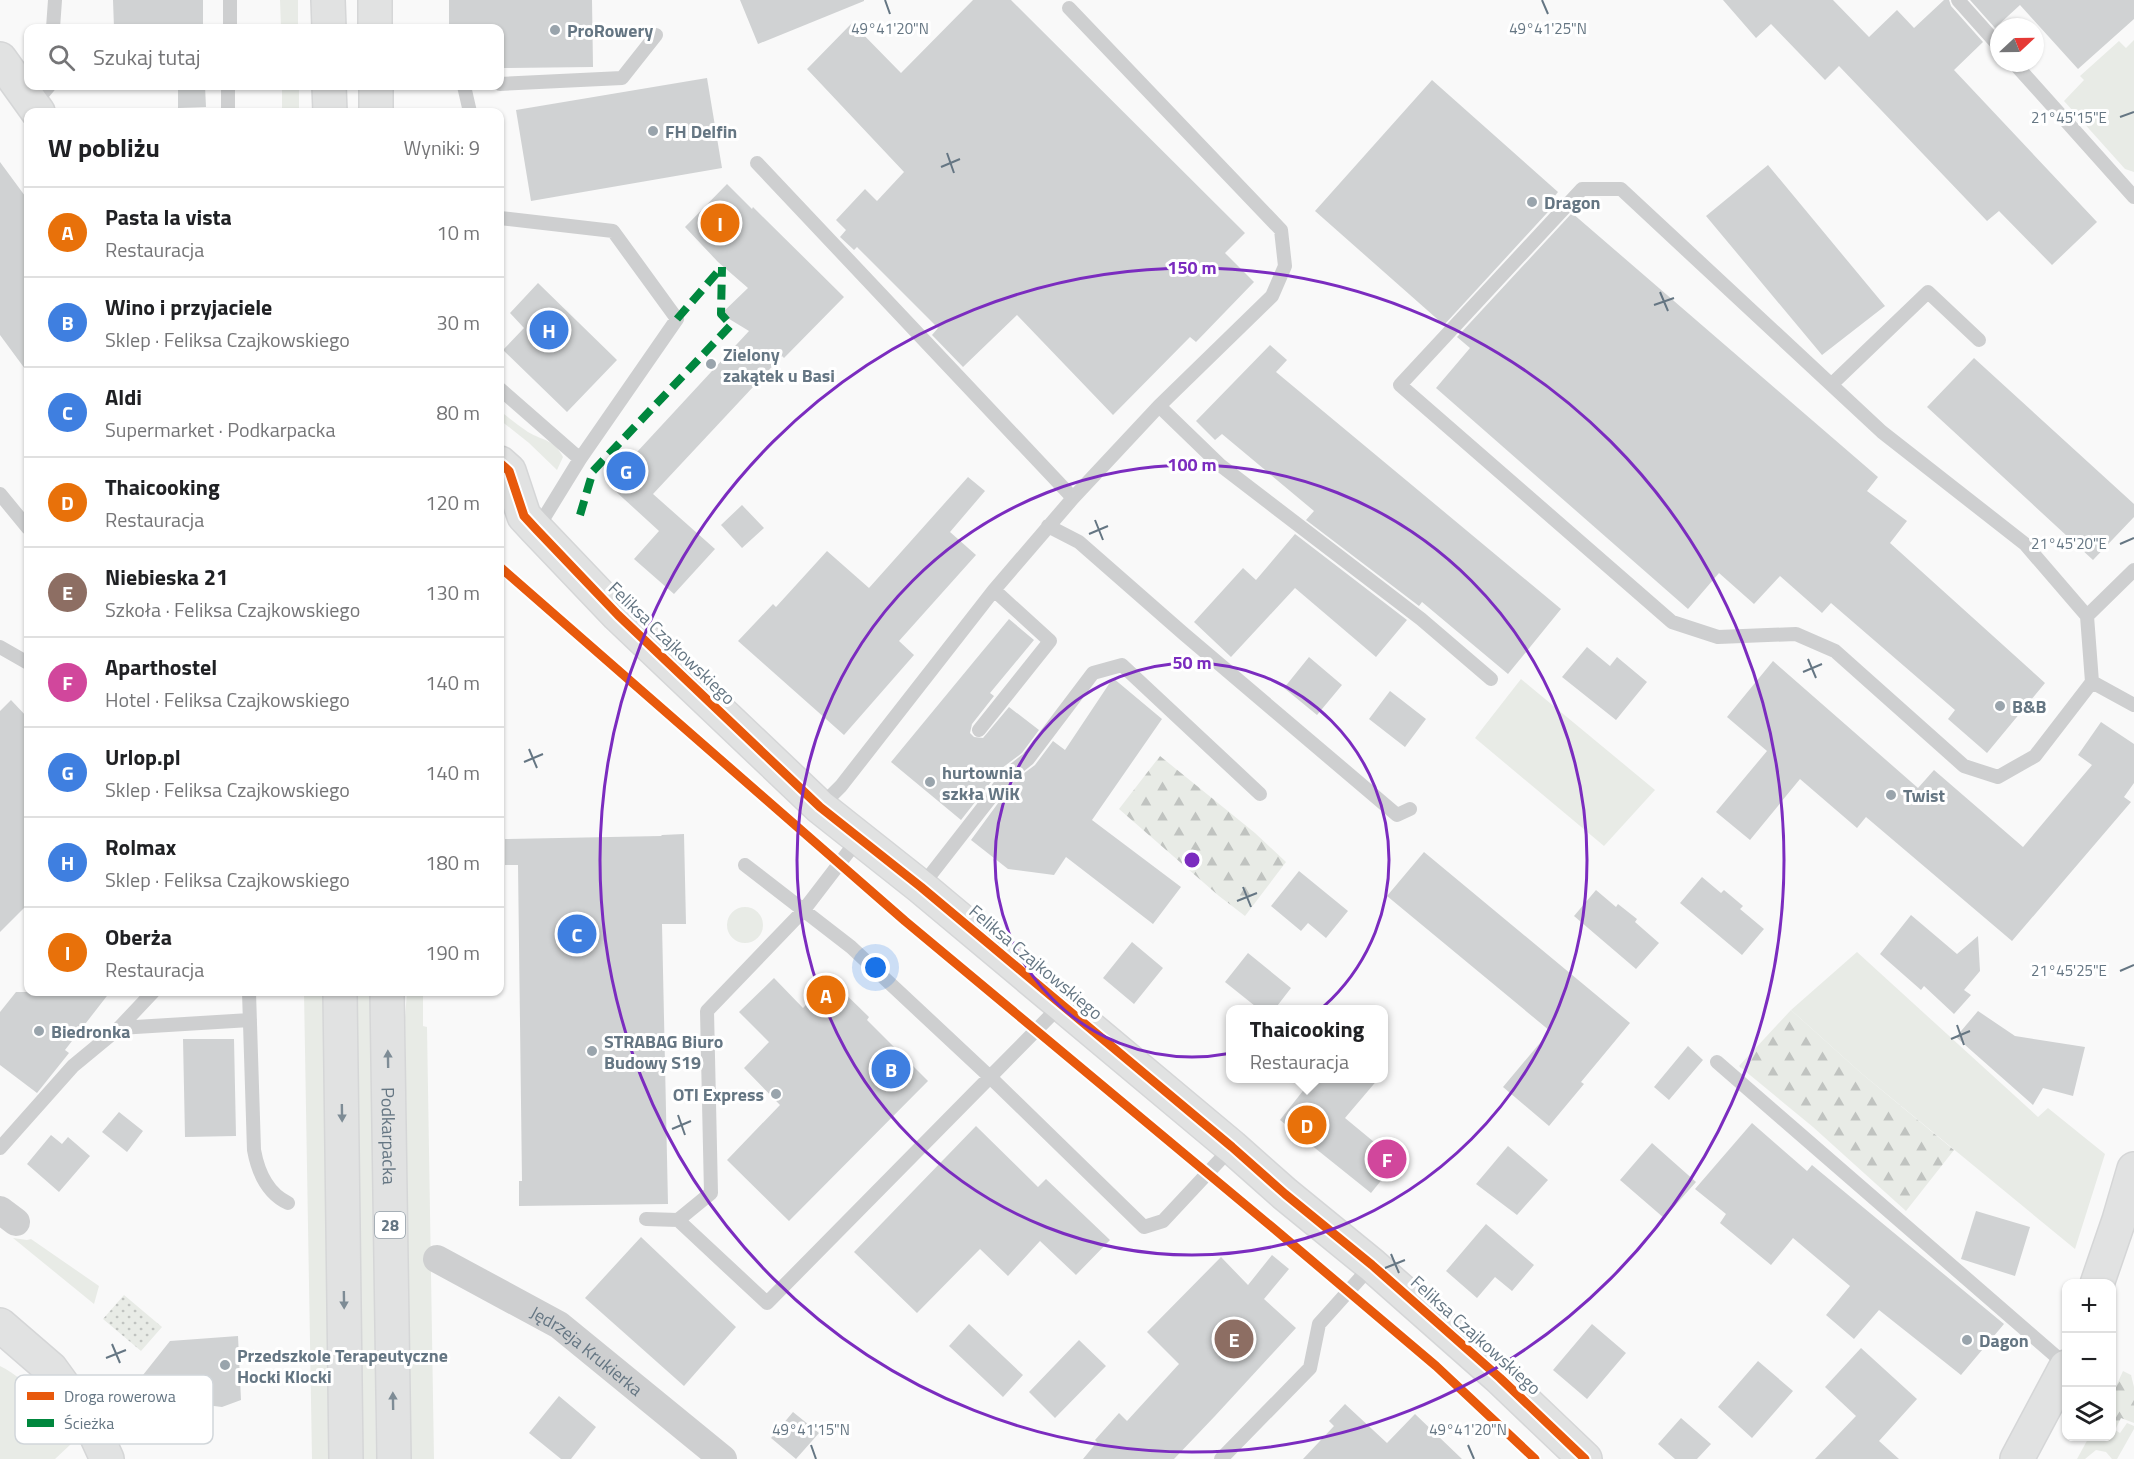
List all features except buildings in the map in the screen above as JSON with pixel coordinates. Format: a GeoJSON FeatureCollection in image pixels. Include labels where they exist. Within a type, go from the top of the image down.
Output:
{"type":"FeatureCollection","features":[{"type":"Feature","properties":{"kind":"street"},"geometry":{"type":"LineString","coordinates":[[328,0],[329,24]]}},
{"type":"Feature","properties":{"kind":"street"},"geometry":{"type":"LineString","coordinates":[[375,0],[375,24]]}},
{"type":"Feature","properties":{"kind":"street"},"geometry":{"type":"LineString","coordinates":[[0,59],[24,84]]}},
{"type":"Feature","properties":{"kind":"street"},"geometry":{"type":"LineString","coordinates":[[30,90],[40,101]]}},
{"type":"Feature","properties":{"kind":"street"},"geometry":{"type":"LineString","coordinates":[[329,90],[330,108]]}},
{"type":"Feature","properties":{"kind":"street"},"geometry":{"type":"LineString","coordinates":[[376,90],[376,108]]}},
{"type":"Feature","properties":{"kind":"street","name":"Feliksa Czajkowskiego"},"geometry":{"type":"LineString","coordinates":[[504,467],[509,471],[520,518],[618,615],[820,807],[921,887],[1372,1265],[1500,1378],[1585,1459]]}},
{"type":"Feature","properties":{"kind":"street"},"geometry":{"type":"LineString","coordinates":[[340,996],[346,1459]]}},
{"type":"Feature","properties":{"kind":"street","name":"Podkarpacka"},"geometry":{"type":"LineString","coordinates":[[387,996],[394,1459]]}},
{"type":"Feature","properties":{"kind":"street"},"geometry":{"type":"LineString","coordinates":[[2099,1279],[2120,1220],[2134,1169]]}},
{"type":"Feature","properties":{"kind":"street","name":"Jędrzeja Krukierka"},"geometry":{"type":"LineString","coordinates":[[437,1260],[559,1325],[723,1459]]}},
{"type":"Feature","properties":{"kind":"street"},"geometry":{"type":"LineString","coordinates":[[0,1326],[55,1375]]}},
{"type":"Feature","properties":{"kind":"street"},"geometry":{"type":"LineString","coordinates":[[2017,1459],[2062,1375]]}},
{"type":"Feature","properties":{"kind":"street"},"geometry":{"type":"LineString","coordinates":[[100,1444],[107,1459]]}},
{"type":"Feature","properties":{"kind":"lane"},"geometry":{"type":"LineString","coordinates":[[52,24],[55,0]]}},
{"type":"Feature","properties":{"kind":"lane"},"geometry":{"type":"LineString","coordinates":[[230,24],[231,0]]}},
{"type":"Feature","properties":{"kind":"lane"},"geometry":{"type":"LineString","coordinates":[[1958,0],[1990,36]]}},
{"type":"Feature","properties":{"kind":"lane"},"geometry":{"type":"LineString","coordinates":[[820,807],[841,786],[994,590],[1048,526],[1159,406],[1272,296],[1285,266],[1281,230],[1069,8]]}},
{"type":"Feature","properties":{"kind":"lane"},"geometry":{"type":"LineString","coordinates":[[504,84],[622,78],[656,34]]}},
{"type":"Feature","properties":{"kind":"lane"},"geometry":{"type":"LineString","coordinates":[[2022,72],[2134,197]]}},
{"type":"Feature","properties":{"kind":"lane"},"geometry":{"type":"LineString","coordinates":[[228,90],[228,108]]}},
{"type":"Feature","properties":{"kind":"lane"},"geometry":{"type":"LineString","coordinates":[[465,90],[469,108]]}},
{"type":"Feature","properties":{"kind":"lane"},"geometry":{"type":"LineString","coordinates":[[757,163],[1073,498]]}},
{"type":"Feature","properties":{"kind":"lane"},"geometry":{"type":"LineString","coordinates":[[1582,189],[1622,189],[1832,384],[1882,432],[2025,544],[2087,616],[2092,682],[2035,756],[1998,777],[1964,766],[1834,651],[1796,634],[1718,637],[1672,622],[1400,385],[1582,189]]}},
{"type":"Feature","properties":{"kind":"lane"},"geometry":{"type":"LineString","coordinates":[[504,218],[613,231],[677,319],[580,459],[520,518]]}},
{"type":"Feature","properties":{"kind":"lane"},"geometry":{"type":"LineString","coordinates":[[1832,384],[1928,292],[1979,340]]}},
{"type":"Feature","properties":{"kind":"lane"},"geometry":{"type":"LineString","coordinates":[[504,392],[580,459]]}},
{"type":"Feature","properties":{"kind":"lane"},"geometry":{"type":"LineString","coordinates":[[1159,406],[1220,465],[1421,619],[1491,679]]}},
{"type":"Feature","properties":{"kind":"lane"},"geometry":{"type":"LineString","coordinates":[[0,494],[24,523]]}},
{"type":"Feature","properties":{"kind":"lane"},"geometry":{"type":"LineString","coordinates":[[1048,526],[1079,542],[1397,815],[1410,809]]}},
{"type":"Feature","properties":{"kind":"lane"},"geometry":{"type":"LineString","coordinates":[[2087,616],[2134,570]]}},
{"type":"Feature","properties":{"kind":"lane"},"geometry":{"type":"LineString","coordinates":[[979,730],[1050,641],[994,590]]}},
{"type":"Feature","properties":{"kind":"lane"},"geometry":{"type":"LineString","coordinates":[[0,647],[24,661]]}},
{"type":"Feature","properties":{"kind":"lane"},"geometry":{"type":"LineString","coordinates":[[921,887],[1009,774],[1028,759],[1093,673],[1122,665],[1260,794]]}},
{"type":"Feature","properties":{"kind":"lane"},"geometry":{"type":"LineString","coordinates":[[2092,682],[2134,705]]}},
{"type":"Feature","properties":{"kind":"lane"},"geometry":{"type":"LineString","coordinates":[[646,1219],[678,1220],[711,1193],[707,1011],[803,911],[859,838]]}},
{"type":"Feature","properties":{"kind":"lane"},"geometry":{"type":"LineString","coordinates":[[745,865],[851,947],[990,1077],[1144,1227],[1163,1221],[1232,1147]]}},
{"type":"Feature","properties":{"kind":"lane"},"geometry":{"type":"LineString","coordinates":[[0,1148],[73,1066],[119,1028],[149,996]]}},
{"type":"Feature","properties":{"kind":"lane"},"geometry":{"type":"LineString","coordinates":[[249,996],[255,1158],[262,1178],[271,1190],[288,1203]]}},
{"type":"Feature","properties":{"kind":"lane"},"geometry":{"type":"LineString","coordinates":[[678,1220],[767,1303],[1062,1004]]}},
{"type":"Feature","properties":{"kind":"lane"},"geometry":{"type":"LineString","coordinates":[[119,1028],[250,1020]]}},
{"type":"Feature","properties":{"kind":"lane"},"geometry":{"type":"LineString","coordinates":[[1717,1062],[2062,1362]]}},
{"type":"Feature","properties":{"kind":"lane"},"geometry":{"type":"LineString","coordinates":[[1221,1459],[1311,1368],[1319,1323],[1372,1265]]}},
{"type":"Feature","properties":{"kind":"green space"},"geometry":{"type":"Polygon","coordinates":[[[280,0],[298,0],[298,24],[281,24],[280,0]]]}},
{"type":"Feature","properties":{"kind":"green space"},"geometry":{"type":"Polygon","coordinates":[[[2134,40],[2134,172],[2125,169],[2064,101],[2084,80],[2080,76],[2119,41],[2126,48],[2134,40]]]}},
{"type":"Feature","properties":{"kind":"green space"},"geometry":{"type":"Polygon","coordinates":[[[282,90],[299,90],[299,108],[282,108],[282,90]]]}},
{"type":"Feature","properties":{"kind":"green space"},"geometry":{"type":"Polygon","coordinates":[[[504,414],[560,451],[563,457],[557,470],[504,423],[504,414]]]}},
{"type":"Feature","properties":{"kind":"green space"},"geometry":{"type":"Polygon","coordinates":[[[1521,679],[1655,790],[1604,846],[1475,738],[1521,679]]]}},
{"type":"Feature","properties":{"kind":"green space"},"geometry":{"type":"Polygon","coordinates":[[[1160,756],[1255,833],[1286,862],[1245,916],[1119,809],[1160,756]]]}},
{"type":"Feature","properties":{"kind":"green space"},"geometry":{"type":"Polygon","coordinates":[[[745,907],[757,913],[763,925],[757,937],[745,943],[733,937],[727,925],[733,913],[745,907]]]}},
{"type":"Feature","properties":{"kind":"green space"},"geometry":{"type":"Polygon","coordinates":[[[1857,952],[2038,1117],[2048,1108],[2105,1154],[2075,1249],[1861,1073],[1791,1010],[1857,952]]]}},
{"type":"Feature","properties":{"kind":"green space"},"geometry":{"type":"Polygon","coordinates":[[[304,996],[324,996],[329,1459],[312,1459],[304,996]]]}},
{"type":"Feature","properties":{"kind":"green space"},"geometry":{"type":"Polygon","coordinates":[[[357,996],[369,996],[372,1024],[376,1459],[363,1459],[357,996]]]}},
{"type":"Feature","properties":{"kind":"green space"},"geometry":{"type":"Polygon","coordinates":[[[407,996],[423,996],[423,1026],[427,1027],[434,1459],[411,1459],[405,1017],[407,996]]]}},
{"type":"Feature","properties":{"kind":"green space"},"geometry":{"type":"Polygon","coordinates":[[[1791,1010],[1861,1073],[1954,1150],[1906,1211],[1813,1127],[1739,1066],[1791,1010]]]}},
{"type":"Feature","properties":{"kind":"green space"},"geometry":{"type":"Polygon","coordinates":[[[13,1238],[31,1239],[99,1286],[94,1304],[13,1238]]]}},
{"type":"Feature","properties":{"kind":"green space"},"geometry":{"type":"Polygon","coordinates":[[[124,1295],[162,1327],[141,1351],[103,1319],[124,1295]]]}},
{"type":"Feature","properties":{"kind":"green space"},"geometry":{"type":"Polygon","coordinates":[[[0,1366],[15,1375],[15,1444],[71,1444],[55,1459],[0,1459],[0,1366]]]}},
{"type":"Feature","properties":{"kind":"green space"},"geometry":{"type":"Polygon","coordinates":[[[2123,1371],[2131,1375],[2134,1387],[2134,1423],[2121,1418],[2116,1426],[2116,1386],[2123,1371]]]}},
{"type":"Feature","properties":{"kind":"green space"},"geometry":{"type":"Polygon","coordinates":[[[2127,1423],[2134,1426],[2117,1459],[2112,1459],[2106,1452],[2096,1450],[2085,1459],[2077,1459],[2087,1441],[2116,1441],[2116,1431],[2120,1433],[2127,1423]]]}},
{"type":"Feature","properties":{"kind":"marked path"},"geometry":{"type":"LineString","coordinates":[[677,319],[722,267]]}},
{"type":"Feature","properties":{"kind":"marked path"},"geometry":{"type":"LineString","coordinates":[[580,515],[593,471],[731,325],[721,314],[722,267]]}},
{"type":"Feature","properties":{"kind":"cycle path"},"geometry":{"type":"LineString","coordinates":[[504,467],[509,471],[524,516],[536,529],[618,615],[820,807],[921,887],[1372,1265],[1500,1378],[1585,1459]]}},
{"type":"Feature","properties":{"kind":"cycle path"},"geometry":{"type":"LineString","coordinates":[[504,570],[905,921],[1436,1366],[1535,1459]]}},
{"type":"Feature","properties":{"kind":"place","name":"ProRowery"},"geometry":{"type":"Point","coordinates":[555,30]}},
{"type":"Feature","properties":{"kind":"place","name":"FH Delfin"},"geometry":{"type":"Point","coordinates":[653,131]}},
{"type":"Feature","properties":{"kind":"place","name":"Dragon"},"geometry":{"type":"Point","coordinates":[1532,202]}},
{"type":"Feature","properties":{"kind":"place","name":"Oberża"},"geometry":{"type":"Point","coordinates":[720,223]}},
{"type":"Feature","properties":{"kind":"place","name":"Rolmax"},"geometry":{"type":"Point","coordinates":[549,330]}},
{"type":"Feature","properties":{"kind":"place","name":"Zielony zakątek u Basi"},"geometry":{"type":"Point","coordinates":[711,364]}},
{"type":"Feature","properties":{"kind":"place","name":"Urlop.pl"},"geometry":{"type":"Point","coordinates":[626,471]}},
{"type":"Feature","properties":{"kind":"place","name":"B&B"},"geometry":{"type":"Point","coordinates":[2000,706]}},
{"type":"Feature","properties":{"kind":"place","name":"hurtownia szkła WiK"},"geometry":{"type":"Point","coordinates":[930,782]}},
{"type":"Feature","properties":{"kind":"place","name":"Twist"},"geometry":{"type":"Point","coordinates":[1891,795]}},
{"type":"Feature","properties":{"kind":"place","name":"Aldi"},"geometry":{"type":"Point","coordinates":[577,934]}},
{"type":"Feature","properties":{"kind":"place","name":"Pasta la vista"},"geometry":{"type":"Point","coordinates":[826,995]}},
{"type":"Feature","properties":{"kind":"place","name":"Biedronka"},"geometry":{"type":"Point","coordinates":[39,1031]}},
{"type":"Feature","properties":{"kind":"place","name":"STRABAG Biuro Budowy S19"},"geometry":{"type":"Point","coordinates":[592,1051]}},
{"type":"Feature","properties":{"kind":"place","name":"Wino i przyjaciele"},"geometry":{"type":"Point","coordinates":[891,1069]}},
{"type":"Feature","properties":{"kind":"place","name":"OTI Express"},"geometry":{"type":"Point","coordinates":[776,1094]}},
{"type":"Feature","properties":{"kind":"place","name":"Thaicooking"},"geometry":{"type":"Point","coordinates":[1307,1125]}},
{"type":"Feature","properties":{"kind":"place","name":"Aparthostel"},"geometry":{"type":"Point","coordinates":[1387,1159]}},
{"type":"Feature","properties":{"kind":"place","name":"Niebieska 21"},"geometry":{"type":"Point","coordinates":[1234,1339]}},
{"type":"Feature","properties":{"kind":"place","name":"Dagon"},"geometry":{"type":"Point","coordinates":[1967,1340]}},
{"type":"Feature","properties":{"kind":"place","name":"Przedszkole Terapeutyczne Hocki Klocki"},"geometry":{"type":"Point","coordinates":[225,1365]}}]}
